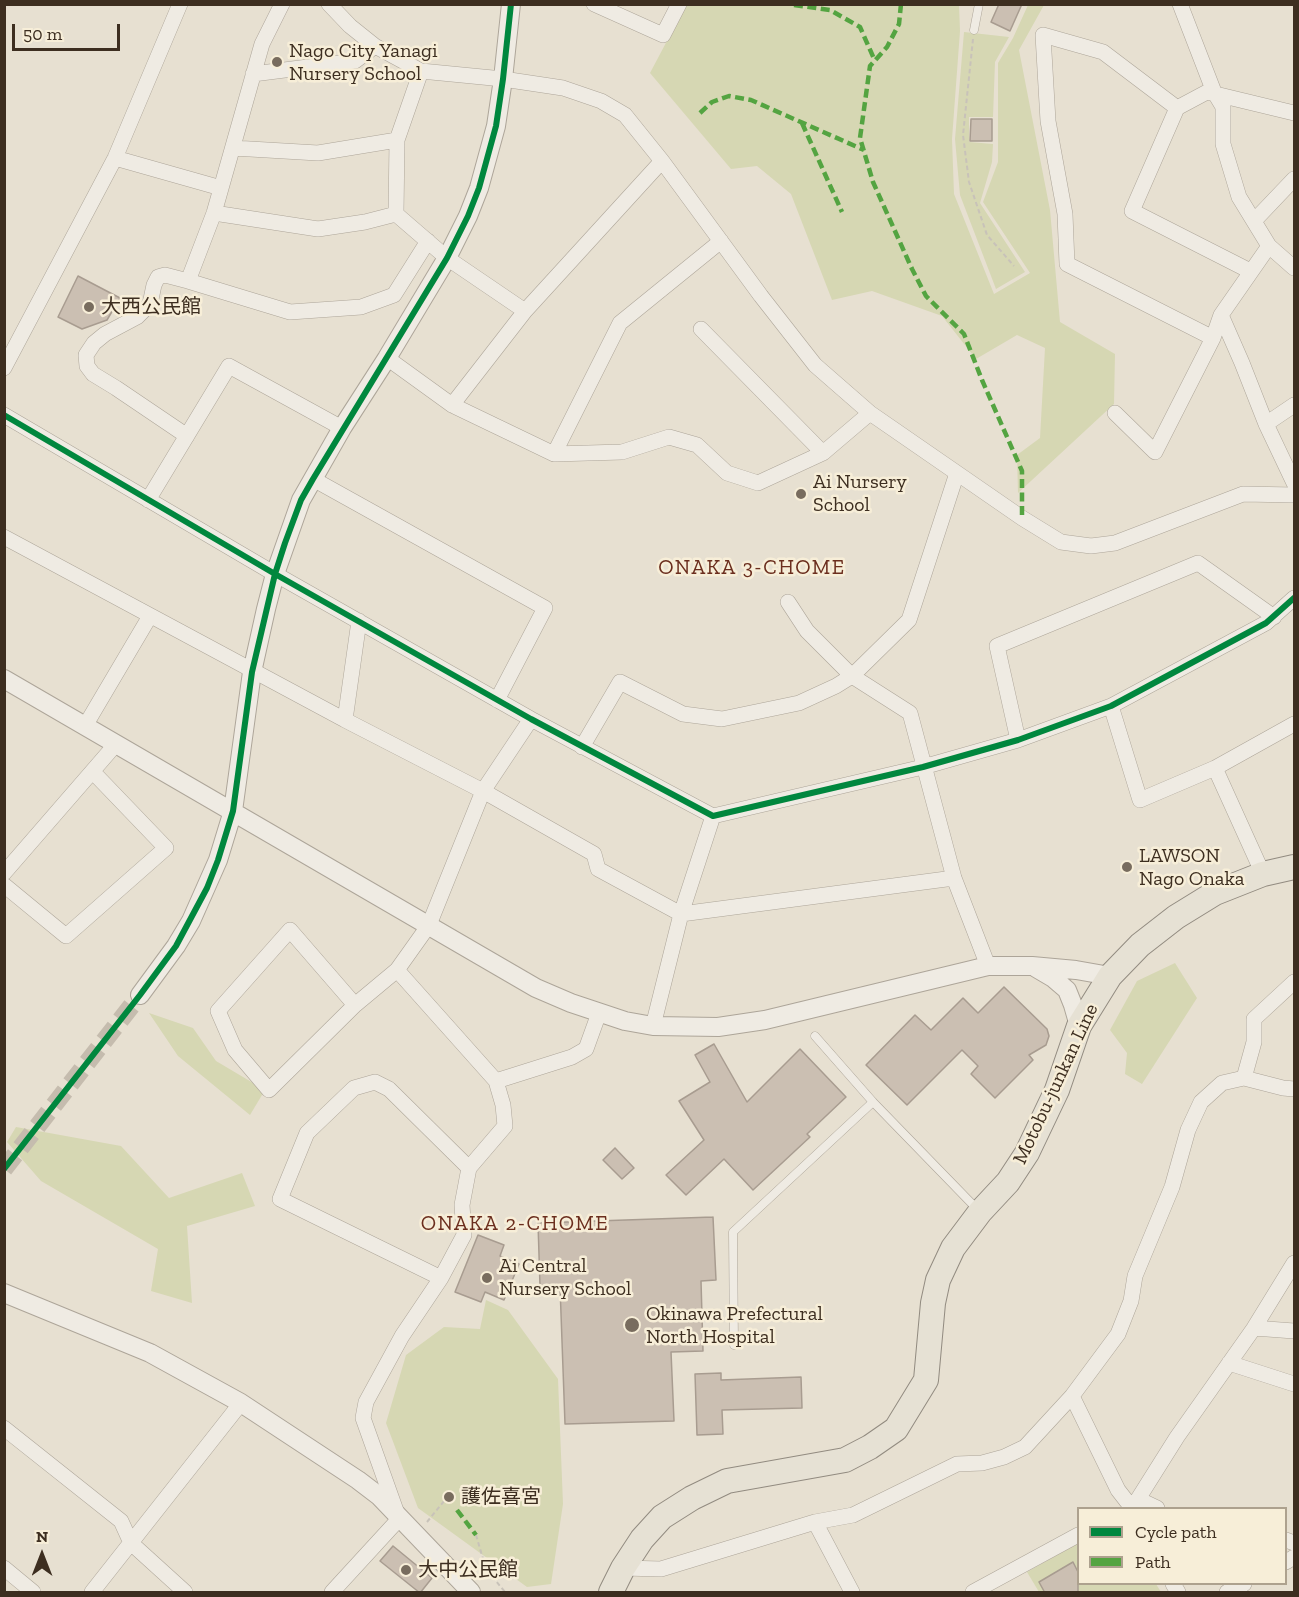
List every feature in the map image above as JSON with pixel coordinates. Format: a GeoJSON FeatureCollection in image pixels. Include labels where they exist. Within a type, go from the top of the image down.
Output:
{"type":"FeatureCollection","features":[{"type":"Feature","properties":{"kind":"main road","name":"Motobu-junkan Line"},"geometry":{"type":"LineString","coordinates":[[612,1593],[623,1568],[642,1539],[662,1517],[692,1498],[727,1481],[845,1460],[870,1447],[896,1429],[926,1380],[933,1303],[938,1280],[953,1248],[980,1212],[1008,1182],[1027,1153],[1057,1090],[1079,1026],[1110,976],[1140,945],[1176,917],[1215,893],[1263,874],[1294,867]]}},
{"type":"Feature","properties":{"kind":"street"},"geometry":{"type":"LineString","coordinates":[[4,368],[115,158],[180,4]]}},
{"type":"Feature","properties":{"kind":"street"},"geometry":{"type":"LineString","coordinates":[[188,281],[222,188],[262,44],[282,4]]}},
{"type":"Feature","properties":{"kind":"street"},"geometry":{"type":"LineString","coordinates":[[329,4],[350,26],[375,46],[421,71],[503,79],[563,88],[601,101],[625,115],[662,160],[761,296],[815,364],[870,413],[1022,518],[1061,542],[1091,546],[1115,543],[1243,494],[1294,495]]}},
{"type":"Feature","properties":{"kind":"street"},"geometry":{"type":"LineString","coordinates":[[140,995],[176,946],[191,921],[218,860],[233,812],[252,672],[274,574],[301,500],[342,428],[447,258],[468,216],[495,126],[503,79],[511,4]]}},
{"type":"Feature","properties":{"kind":"street"},"geometry":{"type":"LineString","coordinates":[[594,4],[663,35],[679,4]]}},
{"type":"Feature","properties":{"kind":"street"},"geometry":{"type":"LineString","coordinates":[[1180,4],[1214,92],[1223,107],[1223,144],[1239,197],[1269,246],[1294,268]]}},
{"type":"Feature","properties":{"kind":"street"},"geometry":{"type":"LineString","coordinates":[[1177,108],[1103,52],[1043,35],[1048,121],[1065,214],[1067,264],[1213,338]]}},
{"type":"Feature","properties":{"kind":"street"},"geometry":{"type":"LineString","coordinates":[[253,74],[355,61],[375,46]]}},
{"type":"Feature","properties":{"kind":"street"},"geometry":{"type":"LineString","coordinates":[[396,214],[397,140],[421,71]]}},
{"type":"Feature","properties":{"kind":"street"},"geometry":{"type":"LineString","coordinates":[[1250,271],[1132,212],[1177,108],[1207,92],[1214,92],[1294,113]]}},
{"type":"Feature","properties":{"kind":"street"},"geometry":{"type":"LineString","coordinates":[[233,148],[318,153],[397,140]]}},
{"type":"Feature","properties":{"kind":"street"},"geometry":{"type":"LineString","coordinates":[[115,158],[222,188]]}},
{"type":"Feature","properties":{"kind":"street"},"geometry":{"type":"LineString","coordinates":[[452,405],[525,310],[662,160]]}},
{"type":"Feature","properties":{"kind":"street"},"geometry":{"type":"LineString","coordinates":[[1254,221],[1294,179]]}},
{"type":"Feature","properties":{"kind":"street"},"geometry":{"type":"LineString","coordinates":[[214,213],[318,229],[365,222],[396,214]]}},
{"type":"Feature","properties":{"kind":"street"},"geometry":{"type":"LineString","coordinates":[[396,214],[447,258],[525,310]]}},
{"type":"Feature","properties":{"kind":"street"},"geometry":{"type":"LineString","coordinates":[[187,436],[93,374],[87,366],[86,355],[94,343],[105,334],[137,317],[150,304],[158,277],[165,275],[188,281],[290,312],[361,308],[394,295],[428,241]]}},
{"type":"Feature","properties":{"kind":"street"},"geometry":{"type":"LineString","coordinates":[[554,454],[620,323],[721,241]]}},
{"type":"Feature","properties":{"kind":"street"},"geometry":{"type":"LineString","coordinates":[[1115,413],[1155,452],[1213,338],[1221,315],[1269,246]]}},
{"type":"Feature","properties":{"kind":"street"},"geometry":{"type":"LineString","coordinates":[[1221,315],[1266,424],[1294,483]]}},
{"type":"Feature","properties":{"kind":"street"},"geometry":{"type":"LineString","coordinates":[[701,329],[823,453]]}},
{"type":"Feature","properties":{"kind":"street"},"geometry":{"type":"LineString","coordinates":[[387,358],[452,405],[554,454],[622,452],[669,437],[697,445],[727,472],[758,483],[823,453],[870,413]]}},
{"type":"Feature","properties":{"kind":"street"},"geometry":{"type":"LineString","coordinates":[[148,500],[229,366],[342,428]]}},
{"type":"Feature","properties":{"kind":"street"},"geometry":{"type":"LineString","coordinates":[[1266,424],[1294,405]]}},
{"type":"Feature","properties":{"kind":"street"},"geometry":{"type":"LineString","coordinates":[[4,415],[274,574],[531,719],[713,816],[923,766],[1018,740],[1111,706],[1235,641],[1274,617],[1294,598]]}},
{"type":"Feature","properties":{"kind":"street"},"geometry":{"type":"LineString","coordinates":[[582,747],[620,682],[683,714],[722,719],[799,703],[852,676],[909,620],[957,472]]}},
{"type":"Feature","properties":{"kind":"street"},"geometry":{"type":"LineString","coordinates":[[313,479],[545,608],[497,700]]}},
{"type":"Feature","properties":{"kind":"street"},"geometry":{"type":"LineString","coordinates":[[4,537],[252,672],[483,791],[594,854],[597,868],[681,914],[954,878]]}},
{"type":"Feature","properties":{"kind":"street"},"geometry":{"type":"LineString","coordinates":[[1018,740],[996,646],[1198,563],[1274,617]]}},
{"type":"Feature","properties":{"kind":"street"},"geometry":{"type":"LineString","coordinates":[[788,602],[807,631],[852,676],[910,713],[954,878],[988,966]]}},
{"type":"Feature","properties":{"kind":"street"},"geometry":{"type":"LineString","coordinates":[[85,726],[150,616]]}},
{"type":"Feature","properties":{"kind":"street"},"geometry":{"type":"LineString","coordinates":[[345,720],[359,621]]}},
{"type":"Feature","properties":{"kind":"street"},"geometry":{"type":"LineString","coordinates":[[4,679],[536,987],[625,1022],[653,1026],[718,1027],[765,1020],[988,966],[1032,966],[1110,976]]}},
{"type":"Feature","properties":{"kind":"street"},"geometry":{"type":"LineString","coordinates":[[1111,706],[1140,800],[1215,768],[1294,724]]}},
{"type":"Feature","properties":{"kind":"street"},"geometry":{"type":"LineString","coordinates":[[355,1005],[290,930],[218,1011],[236,1050],[269,1089],[355,1005],[397,970],[429,925],[483,791],[531,719]]}},
{"type":"Feature","properties":{"kind":"street"},"geometry":{"type":"LineString","coordinates":[[4,873],[116,744]]}},
{"type":"Feature","properties":{"kind":"street"},"geometry":{"type":"LineString","coordinates":[[1215,768],[1263,874]]}},
{"type":"Feature","properties":{"kind":"street"},"geometry":{"type":"LineString","coordinates":[[4,885],[66,936],[166,848],[93,772]]}},
{"type":"Feature","properties":{"kind":"street"},"geometry":{"type":"LineString","coordinates":[[653,1026],[681,914],[713,816]]}},
{"type":"Feature","properties":{"kind":"street"},"geometry":{"type":"LineString","coordinates":[[1032,966],[1053,978],[1066,990],[1079,1026]]}},
{"type":"Feature","properties":{"kind":"street"},"geometry":{"type":"LineString","coordinates":[[397,970],[496,1081],[503,1105],[505,1126],[469,1168],[462,1205],[464,1235],[441,1278],[402,1336],[366,1402],[363,1418],[399,1518]]}},
{"type":"Feature","properties":{"kind":"street"},"geometry":{"type":"LineString","coordinates":[[1244,1078],[1254,1042],[1254,1019],[1294,982]]}},
{"type":"Feature","properties":{"kind":"street"},"geometry":{"type":"LineString","coordinates":[[496,1081],[572,1057],[586,1049],[599,1013]]}},
{"type":"Feature","properties":{"kind":"street"},"geometry":{"type":"LineString","coordinates":[[623,1568],[661,1569],[815,1522],[854,1515],[957,1464],[982,1463],[1004,1457],[1025,1447],[1072,1396],[1118,1334],[1131,1301],[1135,1276],[1172,1187],[1188,1130],[1201,1102],[1222,1083],[1244,1078],[1294,1089]]}},
{"type":"Feature","properties":{"kind":"street"},"geometry":{"type":"LineString","coordinates":[[441,1278],[280,1199],[307,1132],[354,1088],[375,1082],[389,1089],[469,1168]]}},
{"type":"Feature","properties":{"kind":"street"},"geometry":{"type":"LineString","coordinates":[[1072,1396],[1118,1490],[1132,1506],[1177,1437],[1254,1328],[1294,1263]]}},
{"type":"Feature","properties":{"kind":"street"},"geometry":{"type":"LineString","coordinates":[[4,1293],[150,1353],[241,1403],[379,1496],[471,1593]]}},
{"type":"Feature","properties":{"kind":"street"},"geometry":{"type":"LineString","coordinates":[[1254,1328],[1294,1331]]}},
{"type":"Feature","properties":{"kind":"street"},"geometry":{"type":"LineString","coordinates":[[1229,1363],[1294,1384]]}},
{"type":"Feature","properties":{"kind":"street"},"geometry":{"type":"LineString","coordinates":[[92,1593],[241,1403]]}},
{"type":"Feature","properties":{"kind":"street"},"geometry":{"type":"LineString","coordinates":[[4,1428],[121,1521],[131,1543],[185,1593]]}},
{"type":"Feature","properties":{"kind":"street"},"geometry":{"type":"LineString","coordinates":[[332,1593],[399,1518]]}},
{"type":"Feature","properties":{"kind":"street"},"geometry":{"type":"LineString","coordinates":[[815,1522],[852,1593]]}},
{"type":"Feature","properties":{"kind":"street"},"geometry":{"type":"LineString","coordinates":[[973,1593],[1077,1536]]}},
{"type":"Feature","properties":{"kind":"street"},"geometry":{"type":"LineString","coordinates":[[4,1568],[33,1593]]}},
{"type":"Feature","properties":{"kind":"street"},"geometry":{"type":"LineString","coordinates":[[1227,1593],[1242,1585]]}},
{"type":"Feature","properties":{"kind":"lane"},"geometry":{"type":"LineString","coordinates":[[974,30],[979,4]]}},
{"type":"Feature","properties":{"kind":"lane"},"geometry":{"type":"LineString","coordinates":[[815,1036],[873,1102],[980,1212]]}},
{"type":"Feature","properties":{"kind":"lane"},"geometry":{"type":"LineString","coordinates":[[734,1345],[733,1232],[873,1102]]}},
{"type":"Feature","properties":{"kind":"path"},"geometry":{"type":"LineString","coordinates":[[974,30],[963,135],[969,182],[987,235],[1014,266]]}},
{"type":"Feature","properties":{"kind":"path"},"geometry":{"type":"LineString","coordinates":[[421,1529],[444,1501]]}},
{"type":"Feature","properties":{"kind":"path"},"geometry":{"type":"LineString","coordinates":[[476,1534],[486,1569],[505,1593]]}},
{"type":"Feature","properties":{"kind":"green space"},"geometry":{"type":"Polygon","coordinates":[[[686,5],[959,5],[960,31],[952,139],[954,194],[994,294],[1030,273],[983,202],[998,162],[998,63],[1013,38],[1028,5],[1044,5],[1019,50],[1050,210],[1060,322],[1115,354],[1114,404],[1018,493],[1017,455],[1040,438],[1045,348],[1017,335],[976,359],[942,316],[872,291],[832,300],[791,194],[757,166],[731,169],[650,73],[686,5]]]}},
{"type":"Feature","properties":{"kind":"green space"},"geometry":{"type":"Polygon","coordinates":[[[964,32],[1009,37],[995,62],[993,117],[969,117],[969,142],[993,144],[992,162],[980,203],[1025,272],[996,289],[960,195],[955,139],[964,32]]]}},
{"type":"Feature","properties":{"kind":"green space"},"geometry":{"type":"Polygon","coordinates":[[[1175,963],[1197,998],[1142,1084],[1125,1074],[1127,1053],[1110,1030],[1137,981],[1175,963]]]}},
{"type":"Feature","properties":{"kind":"green space"},"geometry":{"type":"Polygon","coordinates":[[[149,1013],[193,1028],[216,1061],[265,1090],[250,1115],[178,1056],[149,1013]]]}},
{"type":"Feature","properties":{"kind":"green space"},"geometry":{"type":"Polygon","coordinates":[[[16,1127],[121,1146],[169,1198],[242,1173],[255,1206],[187,1226],[192,1303],[151,1291],[158,1249],[41,1181],[7,1142],[16,1127]]]}},
{"type":"Feature","properties":{"kind":"green space"},"geometry":{"type":"Polygon","coordinates":[[[486,1300],[508,1310],[558,1379],[563,1504],[551,1584],[527,1587],[418,1508],[386,1423],[406,1355],[444,1327],[480,1329],[486,1300]]]}},
{"type":"Feature","properties":{"kind":"green space"},"geometry":{"type":"Polygon","coordinates":[[[1077,1544],[1077,1585],[1157,1585],[1161,1592],[1039,1592],[1027,1572],[1077,1544]]]}},
{"type":"Feature","properties":{"kind":"building"},"geometry":{"type":"Polygon","coordinates":[[[999,4],[1022,4],[1010,31],[991,22],[999,4]]]}},
{"type":"Feature","properties":{"kind":"building"},"geometry":{"type":"Polygon","coordinates":[[[971,119],[992,119],[992,141],[970,141],[971,119]]]}},
{"type":"Feature","properties":{"kind":"building","name":"大西公民館"},"geometry":{"type":"Polygon","coordinates":[[[78,276],[120,298],[107,320],[82,329],[58,317],[78,276]]]}},
{"type":"Feature","properties":{"kind":"building"},"geometry":{"type":"Polygon","coordinates":[[[1004,987],[1047,1029],[1049,1036],[1046,1045],[1029,1055],[1033,1060],[995,1098],[971,1074],[978,1066],[962,1050],[907,1105],[866,1065],[915,1015],[931,1030],[963,998],[978,1013],[1004,987]]]}},
{"type":"Feature","properties":{"kind":"building"},"geometry":{"type":"Polygon","coordinates":[[[714,1044],[747,1102],[800,1049],[846,1097],[807,1134],[810,1137],[753,1190],[724,1159],[686,1195],[666,1175],[704,1140],[679,1101],[710,1082],[695,1055],[714,1044]]]}},
{"type":"Feature","properties":{"kind":"building"},"geometry":{"type":"Polygon","coordinates":[[[615,1148],[634,1168],[622,1179],[603,1160],[615,1148]]]}},
{"type":"Feature","properties":{"kind":"building","name":"Okinawa Prefectural North Hospital"},"geometry":{"type":"Polygon","coordinates":[[[713,1217],[716,1280],[701,1281],[703,1351],[671,1352],[674,1421],[565,1424],[560,1286],[540,1286],[538,1223],[713,1217]]]}},
{"type":"Feature","properties":{"kind":"building","name":"Ai Central Nursery School"},"geometry":{"type":"Polygon","coordinates":[[[478,1235],[504,1245],[500,1256],[519,1264],[504,1300],[485,1292],[481,1302],[455,1292],[478,1235]]]}},
{"type":"Feature","properties":{"kind":"building"},"geometry":{"type":"Polygon","coordinates":[[[721,1373],[721,1380],[801,1377],[802,1408],[722,1410],[723,1434],[697,1435],[695,1374],[721,1373]]]}},
{"type":"Feature","properties":{"kind":"building","name":"大中公民館"},"geometry":{"type":"Polygon","coordinates":[[[393,1546],[432,1578],[420,1593],[380,1561],[393,1546]]]}},
{"type":"Feature","properties":{"kind":"building"},"geometry":{"type":"Polygon","coordinates":[[[1073,1562],[1077,1570],[1078,1593],[1045,1593],[1039,1582],[1073,1562]]]}},
{"type":"Feature","properties":{"kind":"tunnel"},"geometry":{"type":"LineString","coordinates":[[4,1169],[140,995]]}},
{"type":"Feature","properties":{"kind":"marked path"},"geometry":{"type":"LineString","coordinates":[[901,4],[899,24],[887,47],[870,66],[860,138],[873,182],[926,296],[964,334],[1022,471],[1022,518]]}},
{"type":"Feature","properties":{"kind":"marked path"},"geometry":{"type":"LineString","coordinates":[[794,5],[830,10],[860,27],[875,61]]}},
{"type":"Feature","properties":{"kind":"marked path"},"geometry":{"type":"LineString","coordinates":[[700,113],[712,102],[729,96],[751,100],[864,150]]}},
{"type":"Feature","properties":{"kind":"marked path"},"geometry":{"type":"LineString","coordinates":[[802,123],[842,212]]}},
{"type":"Feature","properties":{"kind":"marked path"},"geometry":{"type":"LineString","coordinates":[[457,1510],[476,1535]]}},
{"type":"Feature","properties":{"kind":"cycle path"},"geometry":{"type":"LineString","coordinates":[[4,1169],[176,946],[207,888],[233,811],[252,672],[275,574],[285,543],[301,500],[447,258],[468,216],[479,188],[496,126],[511,4]]}},
{"type":"Feature","properties":{"kind":"cycle path"},"geometry":{"type":"LineString","coordinates":[[4,415],[275,574],[531,719],[713,816],[923,767],[1018,740],[1111,706],[1266,623],[1294,598]]}},
{"type":"Feature","properties":{"kind":"place","name":"Nago City Yanagi Nursery School"},"geometry":{"type":"Point","coordinates":[277,62]}},
{"type":"Feature","properties":{"kind":"place","name":"大西公民館"},"geometry":{"type":"Point","coordinates":[89,307]}},
{"type":"Feature","properties":{"kind":"place","name":"Ai Nursery School"},"geometry":{"type":"Point","coordinates":[801,494]}},
{"type":"Feature","properties":{"kind":"place","name":"LAWSON Nago Onaka"},"geometry":{"type":"Point","coordinates":[1127,867]}},
{"type":"Feature","properties":{"kind":"place","name":"Ai Central Nursery School"},"geometry":{"type":"Point","coordinates":[487,1278]}},
{"type":"Feature","properties":{"kind":"place","name":"Okinawa Prefectural North Hospital"},"geometry":{"type":"Point","coordinates":[632,1325]}},
{"type":"Feature","properties":{"kind":"place","name":"護佐喜宮"},"geometry":{"type":"Point","coordinates":[449,1497]}},
{"type":"Feature","properties":{"kind":"place","name":"大中公民館"},"geometry":{"type":"Point","coordinates":[406,1570]}},
{"type":"Feature","properties":{"kind":"district","name":"ONAKA 3-CHOME"},"geometry":{"type":"Point","coordinates":[752,568]}},
{"type":"Feature","properties":{"kind":"district","name":"ONAKA 2-CHOME"},"geometry":{"type":"Point","coordinates":[515,1224]}}]}
